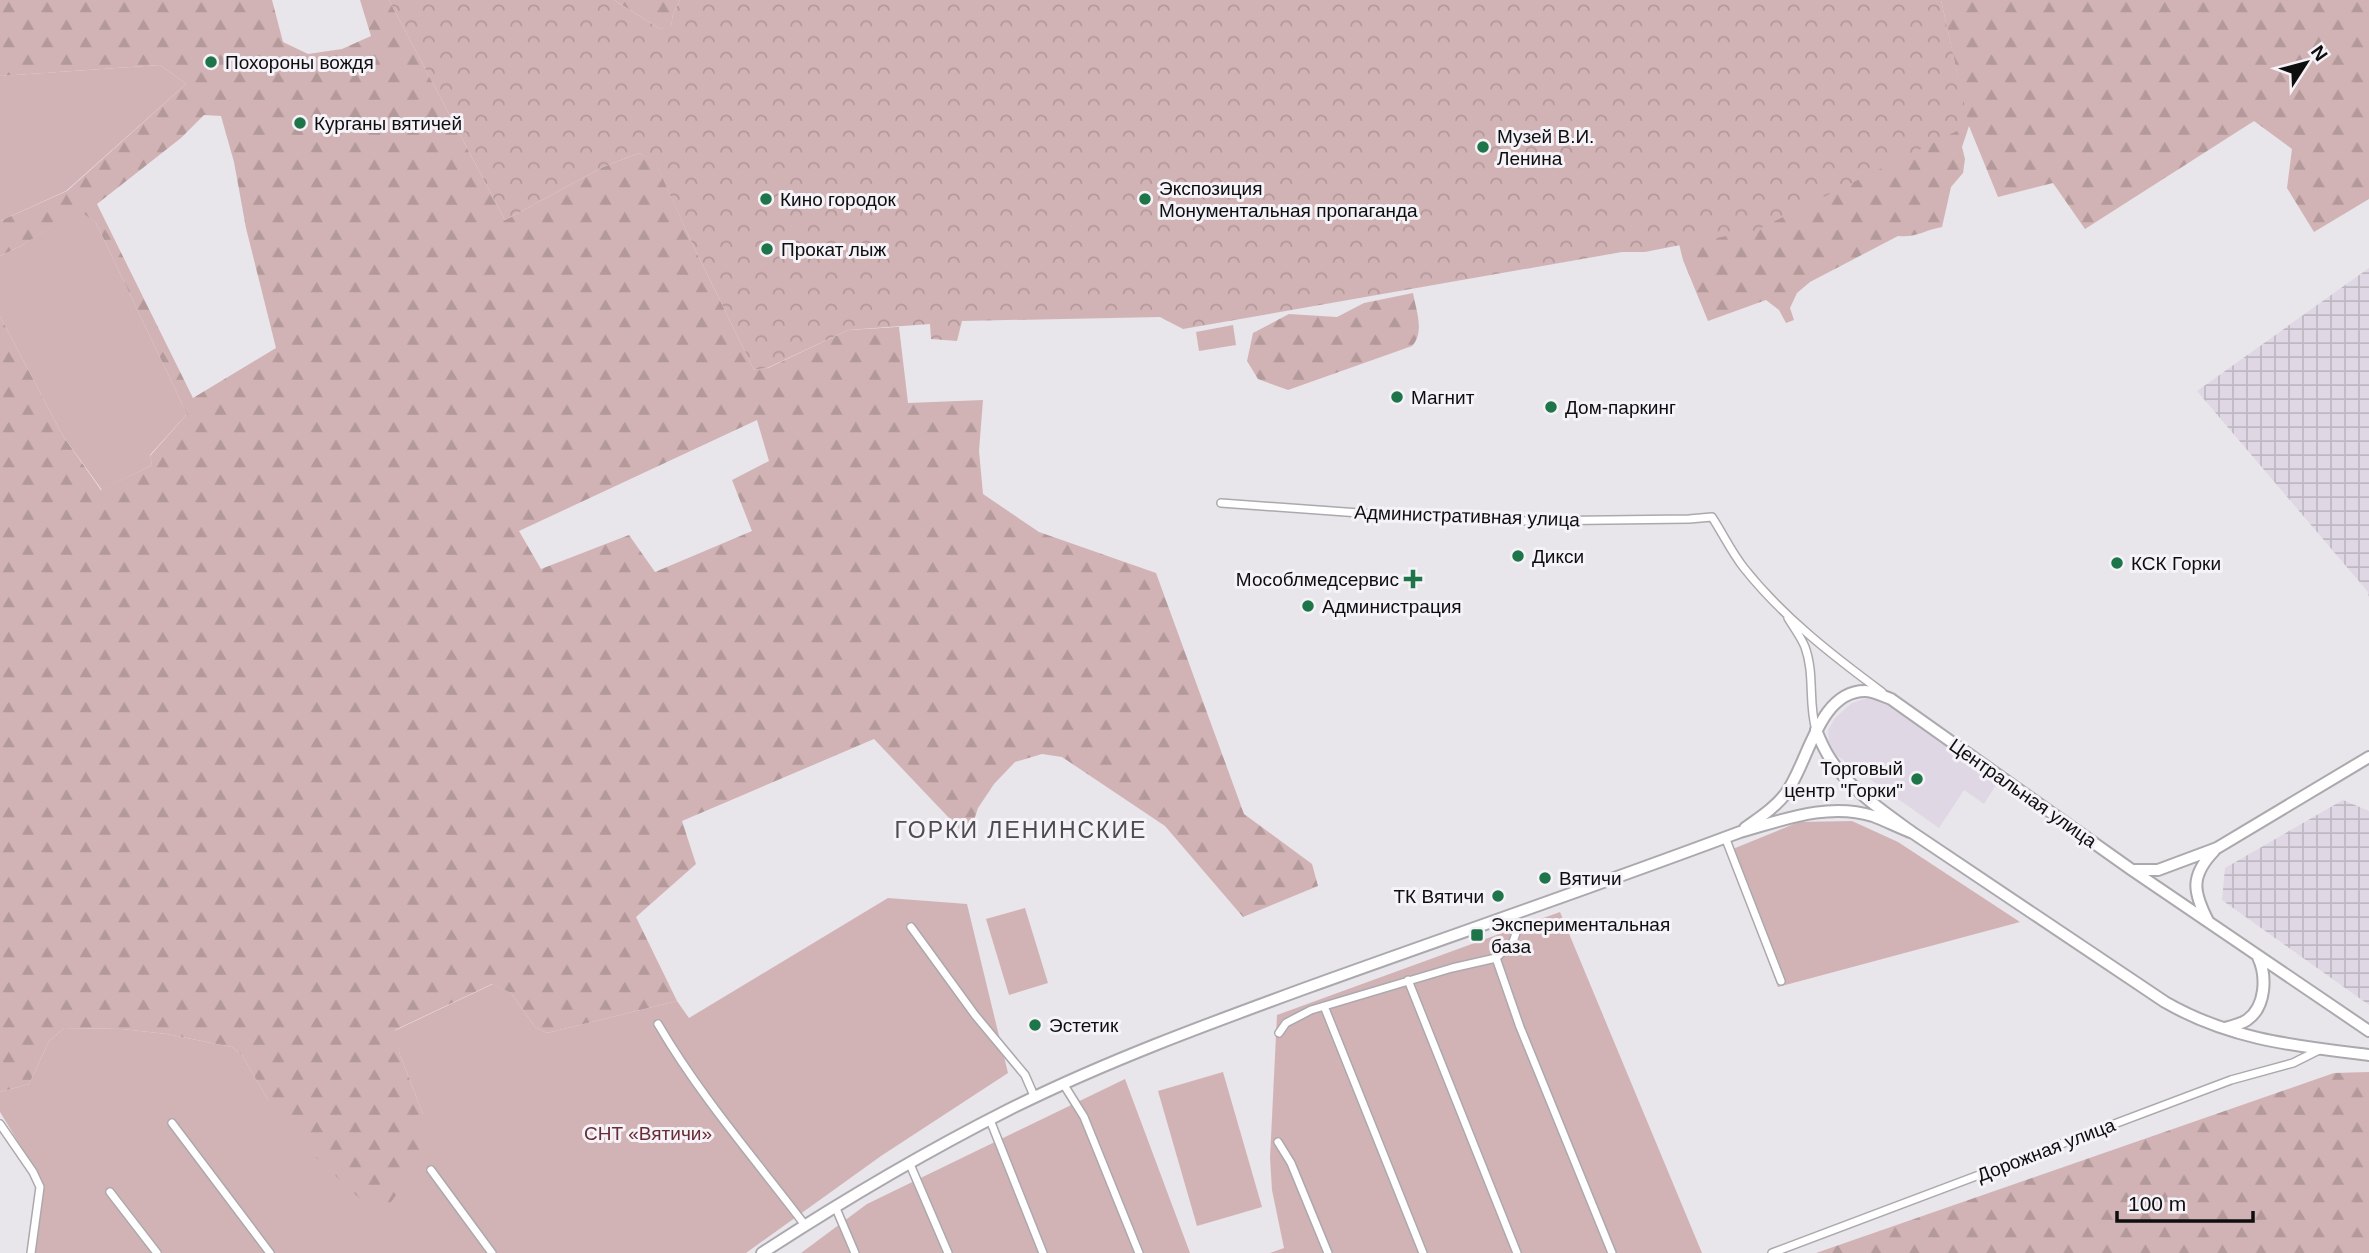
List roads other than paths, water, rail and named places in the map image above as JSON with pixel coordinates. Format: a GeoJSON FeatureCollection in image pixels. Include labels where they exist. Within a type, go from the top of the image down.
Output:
{"type":"FeatureCollection","features":[{"type":"Feature","properties":{"kind":"main road"},"geometry":{"type":"LineString","coordinates":[[1740,832],[1786,793],[1815,730],[1826,714],[1849,694],[1867,691],[1891,699]]}},
{"type":"Feature","properties":{"kind":"main road","name":"Центральная улица"},"geometry":{"type":"LineString","coordinates":[[1891,699],[2132,870],[2369,1031]]}},
{"type":"Feature","properties":{"kind":"main road"},"geometry":{"type":"LineString","coordinates":[[1815,730],[1830,760],[1850,783],[1913,833],[2165,1002],[2192,1017],[2294,1046],[2369,1055]]}},
{"type":"Feature","properties":{"kind":"main road"},"geometry":{"type":"LineString","coordinates":[[2132,870],[2158,870],[2217,848],[2369,757]]}},
{"type":"Feature","properties":{"kind":"main road"},"geometry":{"type":"LineString","coordinates":[[762,1253],[909,1162],[990,1120],[1064,1085],[1228,1017],[1725,837],[1811,812],[1848,811],[1872,816],[1913,833]]}},
{"type":"Feature","properties":{"kind":"main road"},"geometry":{"type":"LineString","coordinates":[[2210,923],[2200,905],[2196,881],[2198,871],[2217,848]]}},
{"type":"Feature","properties":{"kind":"main road"},"geometry":{"type":"LineString","coordinates":[[2225,1028],[2247,1020],[2261,1000],[2264,970],[2258,957]]}},
{"type":"Feature","properties":{"kind":"street","name":"Административная улица"},"geometry":{"type":"LineString","coordinates":[[1221,503],[1387,515],[1527,521],[1713,517]]}},
{"type":"Feature","properties":{"kind":"street","name":"Центральная улица"},"geometry":{"type":"LineString","coordinates":[[1713,517],[1744,567],[1785,611],[1826,650],[1891,699]]}},
{"type":"Feature","properties":{"kind":"street"},"geometry":{"type":"LineString","coordinates":[[1785,611],[1805,648],[1810,671],[1815,730]]}},
{"type":"Feature","properties":{"kind":"street"},"geometry":{"type":"LineString","coordinates":[[1725,837],[1781,981]]}},
{"type":"Feature","properties":{"kind":"street"},"geometry":{"type":"LineString","coordinates":[[1279,1033],[1286,1023],[1324,1006],[1408,980],[1496,958],[1513,942],[1516,933],[1508,915]]}},
{"type":"Feature","properties":{"kind":"street"},"geometry":{"type":"LineString","coordinates":[[911,927],[975,1015],[1026,1075],[1035,1098]]}},
{"type":"Feature","properties":{"kind":"street"},"geometry":{"type":"LineString","coordinates":[[1496,958],[1520,1027],[1612,1253]]}},
{"type":"Feature","properties":{"kind":"street"},"geometry":{"type":"LineString","coordinates":[[1408,980],[1517,1253]]}},
{"type":"Feature","properties":{"kind":"street"},"geometry":{"type":"LineString","coordinates":[[1324,1006],[1423,1253]]}},
{"type":"Feature","properties":{"kind":"street"},"geometry":{"type":"LineString","coordinates":[[658,1024],[730,1130],[805,1225]]}},
{"type":"Feature","properties":{"kind":"street","name":"Дорожная улица"},"geometry":{"type":"LineString","coordinates":[[1772,1253],[2231,1080],[2294,1063],[2321,1049]]}},
{"type":"Feature","properties":{"kind":"street"},"geometry":{"type":"LineString","coordinates":[[1064,1085],[1084,1117],[1139,1253]]}},
{"type":"Feature","properties":{"kind":"street"},"geometry":{"type":"LineString","coordinates":[[990,1120],[1043,1253]]}},
{"type":"Feature","properties":{"kind":"street"},"geometry":{"type":"LineString","coordinates":[[172,1123],[270,1253]]}},
{"type":"Feature","properties":{"kind":"street"},"geometry":{"type":"LineString","coordinates":[[0,1124],[33,1172],[40,1187],[31,1253]]}},
{"type":"Feature","properties":{"kind":"street"},"geometry":{"type":"LineString","coordinates":[[1278,1143],[1292,1163],[1328,1253]]}},
{"type":"Feature","properties":{"kind":"street"},"geometry":{"type":"LineString","coordinates":[[909,1162],[948,1253]]}},
{"type":"Feature","properties":{"kind":"street"},"geometry":{"type":"LineString","coordinates":[[431,1170],[492,1253]]}},
{"type":"Feature","properties":{"kind":"street"},"geometry":{"type":"LineString","coordinates":[[110,1192],[157,1253]]}},
{"type":"Feature","properties":{"kind":"street"},"geometry":{"type":"LineString","coordinates":[[835,1206],[856,1253]]}},
{"type":"Feature","properties":{"kind":"place","name":"Похороны вождя"},"geometry":{"type":"Point","coordinates":[211,62]}},
{"type":"Feature","properties":{"kind":"place","name":"Курганы вятичей"},"geometry":{"type":"Point","coordinates":[300,123]}},
{"type":"Feature","properties":{"kind":"place","name":"Музей В.И. Ленина"},"geometry":{"type":"Point","coordinates":[1483,147]}},
{"type":"Feature","properties":{"kind":"place","name":"Кино городок"},"geometry":{"type":"Point","coordinates":[766,199]}},
{"type":"Feature","properties":{"kind":"place","name":"Экспозиция Монументальная пропаганда"},"geometry":{"type":"Point","coordinates":[1145,199]}},
{"type":"Feature","properties":{"kind":"place","name":"Прокат лыж"},"geometry":{"type":"Point","coordinates":[767,249]}},
{"type":"Feature","properties":{"kind":"place","name":"Магнит"},"geometry":{"type":"Point","coordinates":[1397,397]}},
{"type":"Feature","properties":{"kind":"place","name":"Дом-паркинг"},"geometry":{"type":"Point","coordinates":[1551,407]}},
{"type":"Feature","properties":{"kind":"place","name":"Дикси"},"geometry":{"type":"Point","coordinates":[1518,556]}},
{"type":"Feature","properties":{"kind":"place","name":"КСК Горки"},"geometry":{"type":"Point","coordinates":[2117,563]}},
{"type":"Feature","properties":{"kind":"place","name":"Мособлмедсервис"},"geometry":{"type":"Point","coordinates":[1413,579]}},
{"type":"Feature","properties":{"kind":"place","name":"Администрация"},"geometry":{"type":"Point","coordinates":[1308,606]}},
{"type":"Feature","properties":{"kind":"place","name":"Торговый центр \"Горки\""},"geometry":{"type":"Point","coordinates":[1917,779]}},
{"type":"Feature","properties":{"kind":"place","name":"Вятичи"},"geometry":{"type":"Point","coordinates":[1545,878]}},
{"type":"Feature","properties":{"kind":"place","name":"ТК Вятичи"},"geometry":{"type":"Point","coordinates":[1498,896]}},
{"type":"Feature","properties":{"kind":"place","name":"Экспериментальная база"},"geometry":{"type":"Point","coordinates":[1477,935]}},
{"type":"Feature","properties":{"kind":"place","name":"Эстетик"},"geometry":{"type":"Point","coordinates":[1035,1025]}},
{"type":"Feature","properties":{"kind":"district","name":"ГОРКИ ЛЕНИНСКИЕ"},"geometry":{"type":"Point","coordinates":[1021,830]}},
{"type":"Feature","properties":{"kind":"park label","name":"СНТ «Вятичи»"},"geometry":{"type":"Point","coordinates":[648,1133]}}]}
